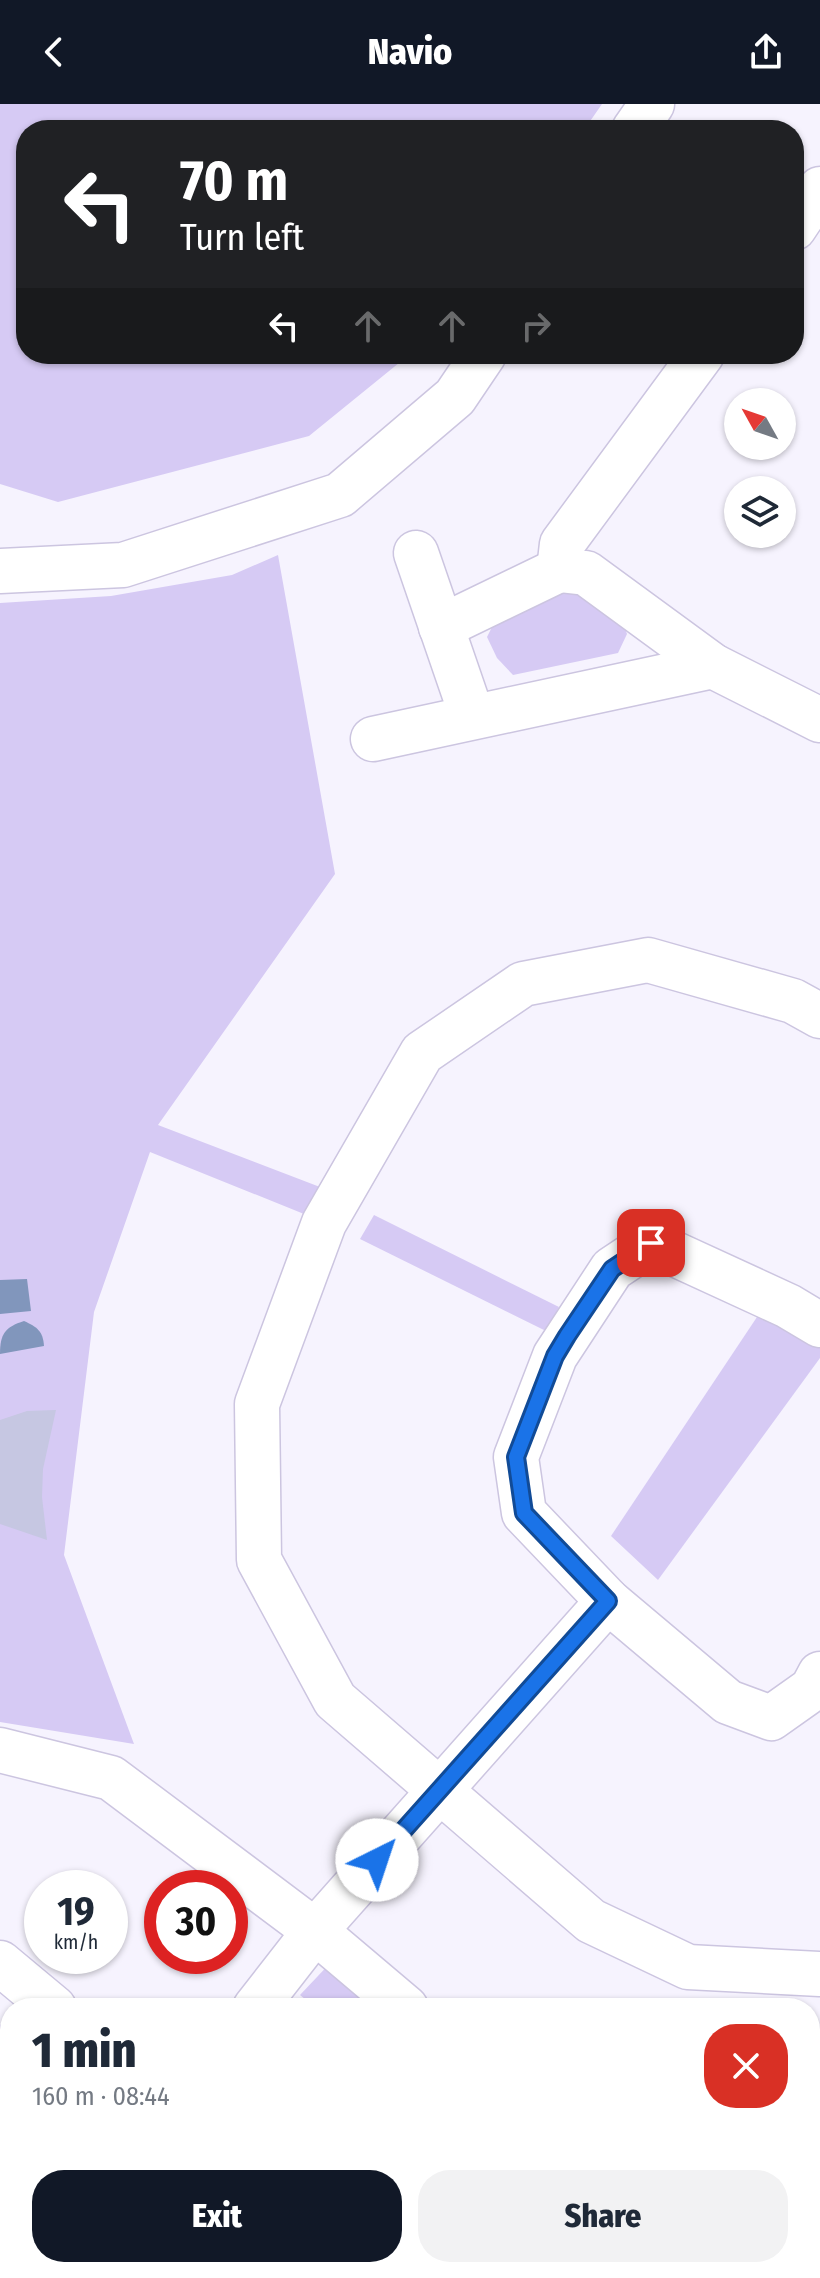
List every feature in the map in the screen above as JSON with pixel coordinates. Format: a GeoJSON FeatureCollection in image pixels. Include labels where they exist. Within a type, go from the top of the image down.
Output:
{"type":"FeatureCollection","features":[{"type":"Feature","properties":{"kind":"street"},"geometry":{"type":"LineString","coordinates":[[804,213],[820,189]]}},
{"type":"Feature","properties":{"kind":"street"},"geometry":{"type":"LineString","coordinates":[[0,571],[123,565],[340,495],[455,397],[477,364]]}},
{"type":"Feature","properties":{"kind":"street"},"geometry":{"type":"LineString","coordinates":[[559,570],[562,544],[695,364]]}},
{"type":"Feature","properties":{"kind":"street"},"geometry":{"type":"LineString","coordinates":[[416,553],[472,716]]}},
{"type":"Feature","properties":{"kind":"street"},"geometry":{"type":"LineString","coordinates":[[441,627],[559,570],[586,573],[713,666],[820,720]]}},
{"type":"Feature","properties":{"kind":"street"},"geometry":{"type":"LineString","coordinates":[[373,739],[713,666]]}},
{"type":"Feature","properties":{"kind":"street"},"geometry":{"type":"LineString","coordinates":[[820,1016],[793,1001],[648,960],[523,984],[422,1053],[324,1223],[257,1404],[259,1560],[335,1700],[591,1921],[688,1967],[820,1974]]}},
{"type":"Feature","properties":{"kind":"street"},"geometry":{"type":"LineString","coordinates":[[820,1325],[788,1306],[651,1243],[612,1269],[555,1356],[516,1457],[524,1513],[608,1601],[728,1702],[771,1718],[812,1689],[820,1674]]}},
{"type":"Feature","properties":{"kind":"street"},"geometry":{"type":"LineString","coordinates":[[263,1998],[315,1931],[608,1601]]}},
{"type":"Feature","properties":{"kind":"street"},"geometry":{"type":"LineString","coordinates":[[0,1750],[111,1778],[315,1931],[394,1998]]}},
{"type":"Feature","properties":{"kind":"street"},"geometry":{"type":"LineString","coordinates":[[0,1963],[42,1998]]}},
{"type":"Feature","properties":{"kind":"shaded area"},"geometry":{"type":"Polygon","coordinates":[[[0,104],[602,104],[591,120],[16,120],[16,364],[398,364],[309,436],[58,502],[0,484],[0,104]]]}},
{"type":"Feature","properties":{"kind":"shaded area"},"geometry":{"type":"Polygon","coordinates":[[[278,555],[335,874],[158,1125],[320,1187],[304,1214],[150,1152],[94,1312],[64,1555],[134,1744],[0,1722],[0,603],[111,596],[232,575],[278,555]]]}},
{"type":"Feature","properties":{"kind":"shaded area"},"geometry":{"type":"Polygon","coordinates":[[[560,583],[619,613],[627,634],[618,653],[513,675],[497,658],[487,637],[498,615],[560,583]]]}},
{"type":"Feature","properties":{"kind":"shaded area"},"geometry":{"type":"Polygon","coordinates":[[[374,1215],[559,1307],[546,1331],[360,1239],[374,1215]]]}},
{"type":"Feature","properties":{"kind":"shaded area"},"geometry":{"type":"Polygon","coordinates":[[[765,1305],[820,1337],[820,1358],[658,1580],[611,1536],[765,1305]]]}},
{"type":"Feature","properties":{"kind":"shaded area"},"geometry":{"type":"Polygon","coordinates":[[[334,1959],[379,1998],[304,1998],[300,1995],[334,1959]]]}},
{"type":"Feature","properties":{"kind":"water"},"geometry":{"type":"Polygon","coordinates":[[[27,1279],[31,1311],[0,1314],[0,1280],[27,1279]]]}},
{"type":"Feature","properties":{"kind":"water"},"geometry":{"type":"Polygon","coordinates":[[[24,1321],[38,1330],[44,1346],[0,1354],[5,1332],[24,1321]]]}},
{"type":"Feature","properties":{"kind":"building"},"geometry":{"type":"Polygon","coordinates":[[[56,1410],[43,1469],[42,1497],[47,1540],[0,1524],[0,1420],[27,1411],[56,1410]]]}},
{"type":"Feature","properties":{"kind":"route"},"geometry":{"type":"LineString","coordinates":[[377,1860],[608,1601],[524,1513],[516,1457],[555,1356],[567,1336],[612,1269],[651,1243]]}}]}
